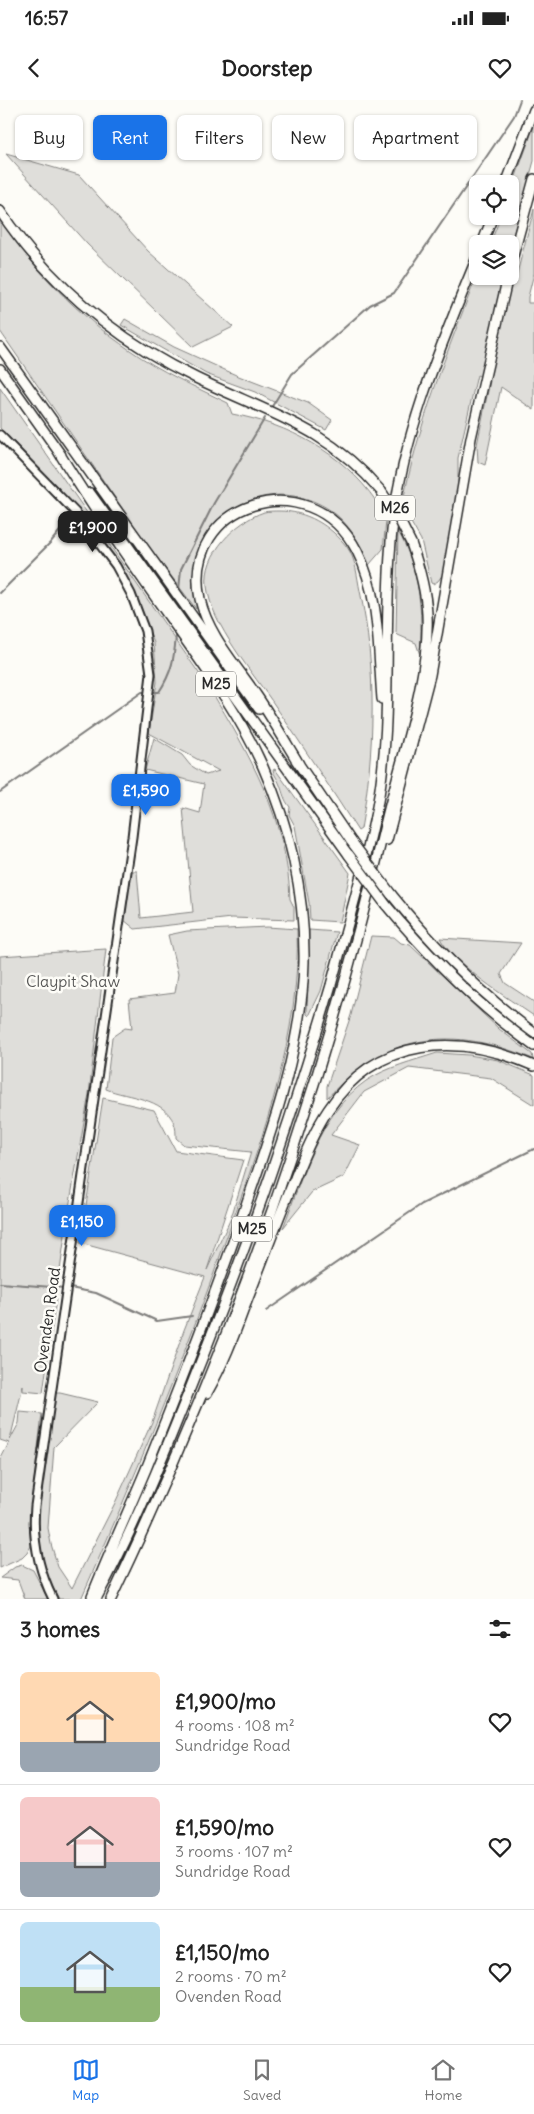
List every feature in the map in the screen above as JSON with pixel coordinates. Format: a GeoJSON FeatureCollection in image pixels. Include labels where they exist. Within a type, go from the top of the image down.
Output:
{"type":"FeatureCollection","features":[{"type":"Feature","properties":{"kind":"highway"},"geometry":{"type":"LineString","coordinates":[[509,175],[534,110]]}},
{"type":"Feature","properties":{"kind":"highway"},"geometry":{"type":"LineString","coordinates":[[519,235],[534,179]]}},
{"type":"Feature","properties":{"kind":"highway","name":"M25"},"geometry":{"type":"LineString","coordinates":[[0,211],[30,251],[56,280],[109,326],[147,352],[180,370],[279,415],[320,436],[358,466],[381,491],[397,515],[411,543],[425,596],[427,626],[420,686],[363,916],[333,1023],[286,1170],[234,1312],[191,1419],[111,1599]]}},
{"type":"Feature","properties":{"kind":"highway","name":"M26"},"geometry":{"type":"LineString","coordinates":[[385,741],[389,567],[393,519],[400,478],[410,435],[424,392],[469,278]]}},
{"type":"Feature","properties":{"kind":"highway"},"geometry":{"type":"LineString","coordinates":[[363,916],[389,835],[425,697],[471,438],[506,285]]}},
{"type":"Feature","properties":{"kind":"highway","name":"M25"},"geometry":{"type":"LineString","coordinates":[[0,348],[391,894],[463,974],[500,1007],[534,1033]]}},
{"type":"Feature","properties":{"kind":"highway","name":"M25"},"geometry":{"type":"LineString","coordinates":[[0,369],[386,905],[427,952],[459,984],[534,1046]]}},
{"type":"Feature","properties":{"kind":"highway","name":"M25"},"geometry":{"type":"LineString","coordinates":[[58,451],[86,498],[221,692],[256,752],[277,802],[289,839],[298,884],[304,946],[303,985],[294,1044],[265,1150],[189,1360],[91,1599]]}},
{"type":"Feature","properties":{"kind":"highway","name":"M25"},"geometry":{"type":"LineString","coordinates":[[96,1599],[139,1508],[187,1395],[237,1269],[281,1144],[318,1026],[359,882],[376,808],[385,741],[374,610],[369,584],[357,551],[342,530],[318,510],[303,504],[272,500],[256,504],[234,514],[212,536],[200,565],[198,581],[204,612],[214,633],[269,714],[298,764]]}},
{"type":"Feature","properties":{"kind":"highway","name":"M25"},"geometry":{"type":"LineString","coordinates":[[191,1419],[225,1360],[310,1143],[328,1109],[348,1086],[370,1068],[387,1059],[412,1050],[437,1045],[460,1045],[491,1050],[534,1066]]}},
{"type":"Feature","properties":{"kind":"main road","name":"Ovenden Road"},"geometry":{"type":"LineString","coordinates":[[0,435],[76,513],[120,573],[137,608],[149,646],[150,691],[117,938],[36,1496],[34,1523],[37,1557],[41,1572],[53,1599]]}},
{"type":"Feature","properties":{"kind":"green space"},"geometry":{"type":"Polygon","coordinates":[[[534,126],[534,161],[519,214],[519,175],[516,175],[534,126]]]}},
{"type":"Feature","properties":{"kind":"green space"},"geometry":{"type":"Polygon","coordinates":[[[6,154],[15,157],[15,160],[27,160],[79,175],[148,251],[233,327],[193,347],[87,244],[6,154]]]}},
{"type":"Feature","properties":{"kind":"green space"},"geometry":{"type":"Polygon","coordinates":[[[534,209],[534,273],[528,303],[534,303],[534,410],[501,387],[485,465],[478,462],[477,445],[490,381],[477,375],[458,458],[458,484],[443,574],[433,584],[431,583],[421,540],[402,507],[408,477],[424,419],[473,285],[519,285],[519,266],[534,209]]]}},
{"type":"Feature","properties":{"kind":"green space"},"geometry":{"type":"Polygon","coordinates":[[[0,220],[43,275],[93,323],[111,337],[153,365],[228,403],[232,414],[273,425],[293,433],[331,455],[347,469],[363,484],[376,501],[382,503],[387,512],[383,549],[369,565],[354,534],[330,510],[313,501],[294,496],[275,495],[257,498],[239,505],[224,515],[211,529],[201,546],[193,574],[196,609],[147,544],[0,331],[0,220]]]}},
{"type":"Feature","properties":{"kind":"green space"},"geometry":{"type":"Polygon","coordinates":[[[497,225],[516,225],[513,235],[494,235],[497,225]]]}},
{"type":"Feature","properties":{"kind":"green space"},"geometry":{"type":"Polygon","coordinates":[[[125,319],[174,347],[236,375],[308,403],[332,420],[326,430],[255,392],[206,374],[121,325],[125,319]]]}},
{"type":"Feature","properties":{"kind":"green space"},"geometry":{"type":"Polygon","coordinates":[[[0,388],[210,689],[239,738],[264,789],[274,816],[288,870],[290,899],[294,907],[294,920],[232,918],[135,929],[124,920],[129,871],[137,871],[141,918],[193,912],[183,808],[200,813],[204,784],[145,770],[154,738],[182,755],[190,765],[206,775],[219,771],[149,733],[157,682],[154,643],[132,586],[114,557],[59,488],[0,428],[0,388]]]}},
{"type":"Feature","properties":{"kind":"green space"},"geometry":{"type":"Polygon","coordinates":[[[279,511],[299,514],[325,526],[347,547],[356,568],[369,650],[372,710],[366,800],[361,829],[358,831],[235,649],[216,617],[210,601],[207,574],[210,562],[223,541],[242,523],[253,517],[264,512],[279,511]]]}},
{"type":"Feature","properties":{"kind":"green space"},"geometry":{"type":"Polygon","coordinates":[[[398,531],[411,561],[418,591],[421,623],[420,655],[416,643],[396,633],[398,531]]]}},
{"type":"Feature","properties":{"kind":"green space"},"geometry":{"type":"Polygon","coordinates":[[[275,769],[350,873],[340,922],[310,920],[309,903],[295,826],[289,815],[290,807],[273,770],[275,769]]]}},
{"type":"Feature","properties":{"kind":"green space"},"geometry":{"type":"Polygon","coordinates":[[[267,927],[297,929],[297,968],[293,1006],[287,1044],[268,1118],[196,1322],[101,1553],[81,1599],[59,1599],[44,1563],[37,1525],[54,1393],[98,1402],[54,1447],[48,1528],[58,1567],[72,1588],[115,1503],[152,1422],[184,1330],[205,1277],[80,1243],[103,1098],[154,1110],[176,1151],[243,1160],[207,1270],[231,1218],[251,1152],[184,1145],[176,1138],[174,1123],[169,1114],[162,1108],[153,1103],[106,1089],[112,1037],[125,1028],[132,1029],[129,999],[175,993],[178,974],[168,935],[187,931],[267,927]]]}},
{"type":"Feature","properties":{"kind":"green space"},"geometry":{"type":"Polygon","coordinates":[[[309,930],[337,932],[321,991],[309,1016],[307,1014],[309,930]]]}},
{"type":"Feature","properties":{"kind":"green space"},"geometry":{"type":"Polygon","coordinates":[[[371,936],[394,937],[401,943],[410,945],[499,1029],[532,1054],[533,1059],[503,1048],[475,1041],[448,1039],[422,1041],[398,1048],[374,1059],[350,1076],[327,1098],[327,1086],[351,1015],[371,936]]]}},
{"type":"Feature","properties":{"kind":"green space"},"geometry":{"type":"Polygon","coordinates":[[[440,938],[521,943],[501,974],[505,983],[534,1002],[534,1016],[469,970],[447,948],[440,938]]]}},
{"type":"Feature","properties":{"kind":"green space","name":"Claypit Shaw"},"geometry":{"type":"Polygon","coordinates":[[[106,949],[89,1094],[68,1213],[43,1393],[23,1391],[23,1386],[10,1440],[19,1423],[20,1412],[42,1414],[29,1523],[31,1546],[22,1558],[0,1568],[0,1460],[9,1443],[0,1440],[0,956],[106,949]]]}},
{"type":"Feature","properties":{"kind":"green space"},"geometry":{"type":"Polygon","coordinates":[[[437,1053],[469,1055],[498,1060],[534,1075],[534,1105],[491,1078],[409,1068],[364,1092],[331,1135],[360,1145],[344,1177],[312,1192],[283,1228],[314,1147],[324,1128],[350,1095],[366,1081],[383,1072],[437,1053]]]}},
{"type":"Feature","properties":{"kind":"green space"},"geometry":{"type":"Polygon","coordinates":[[[22,1565],[33,1570],[48,1599],[25,1599],[18,1580],[0,1578],[15,1567],[22,1565]]]}},
{"type":"Feature","properties":{"kind":"waterway"},"geometry":{"type":"LineString","coordinates":[[271,408],[292,374],[370,305],[394,293],[514,116],[520,100]]}},
{"type":"Feature","properties":{"kind":"waterway"},"geometry":{"type":"LineString","coordinates":[[179,590],[181,569],[214,503],[265,418]]}},
{"type":"Feature","properties":{"kind":"waterway"},"geometry":{"type":"LineString","coordinates":[[0,593],[50,543],[68,521]]}},
{"type":"Feature","properties":{"kind":"waterway"},"geometry":{"type":"LineString","coordinates":[[151,692],[159,692],[170,672],[176,636]]}},
{"type":"Feature","properties":{"kind":"waterway"},"geometry":{"type":"LineString","coordinates":[[0,792],[142,692],[146,692]]}},
{"type":"Feature","properties":{"kind":"waterway"},"geometry":{"type":"LineString","coordinates":[[266,1311],[422,1204],[534,1149]]}},
{"type":"Feature","properties":{"kind":"waterway"},"geometry":{"type":"LineString","coordinates":[[0,1283],[65,1288]]}},
{"type":"Feature","properties":{"kind":"waterway"},"geometry":{"type":"LineString","coordinates":[[70,1288],[96,1293],[157,1321],[192,1316]]}}]}
